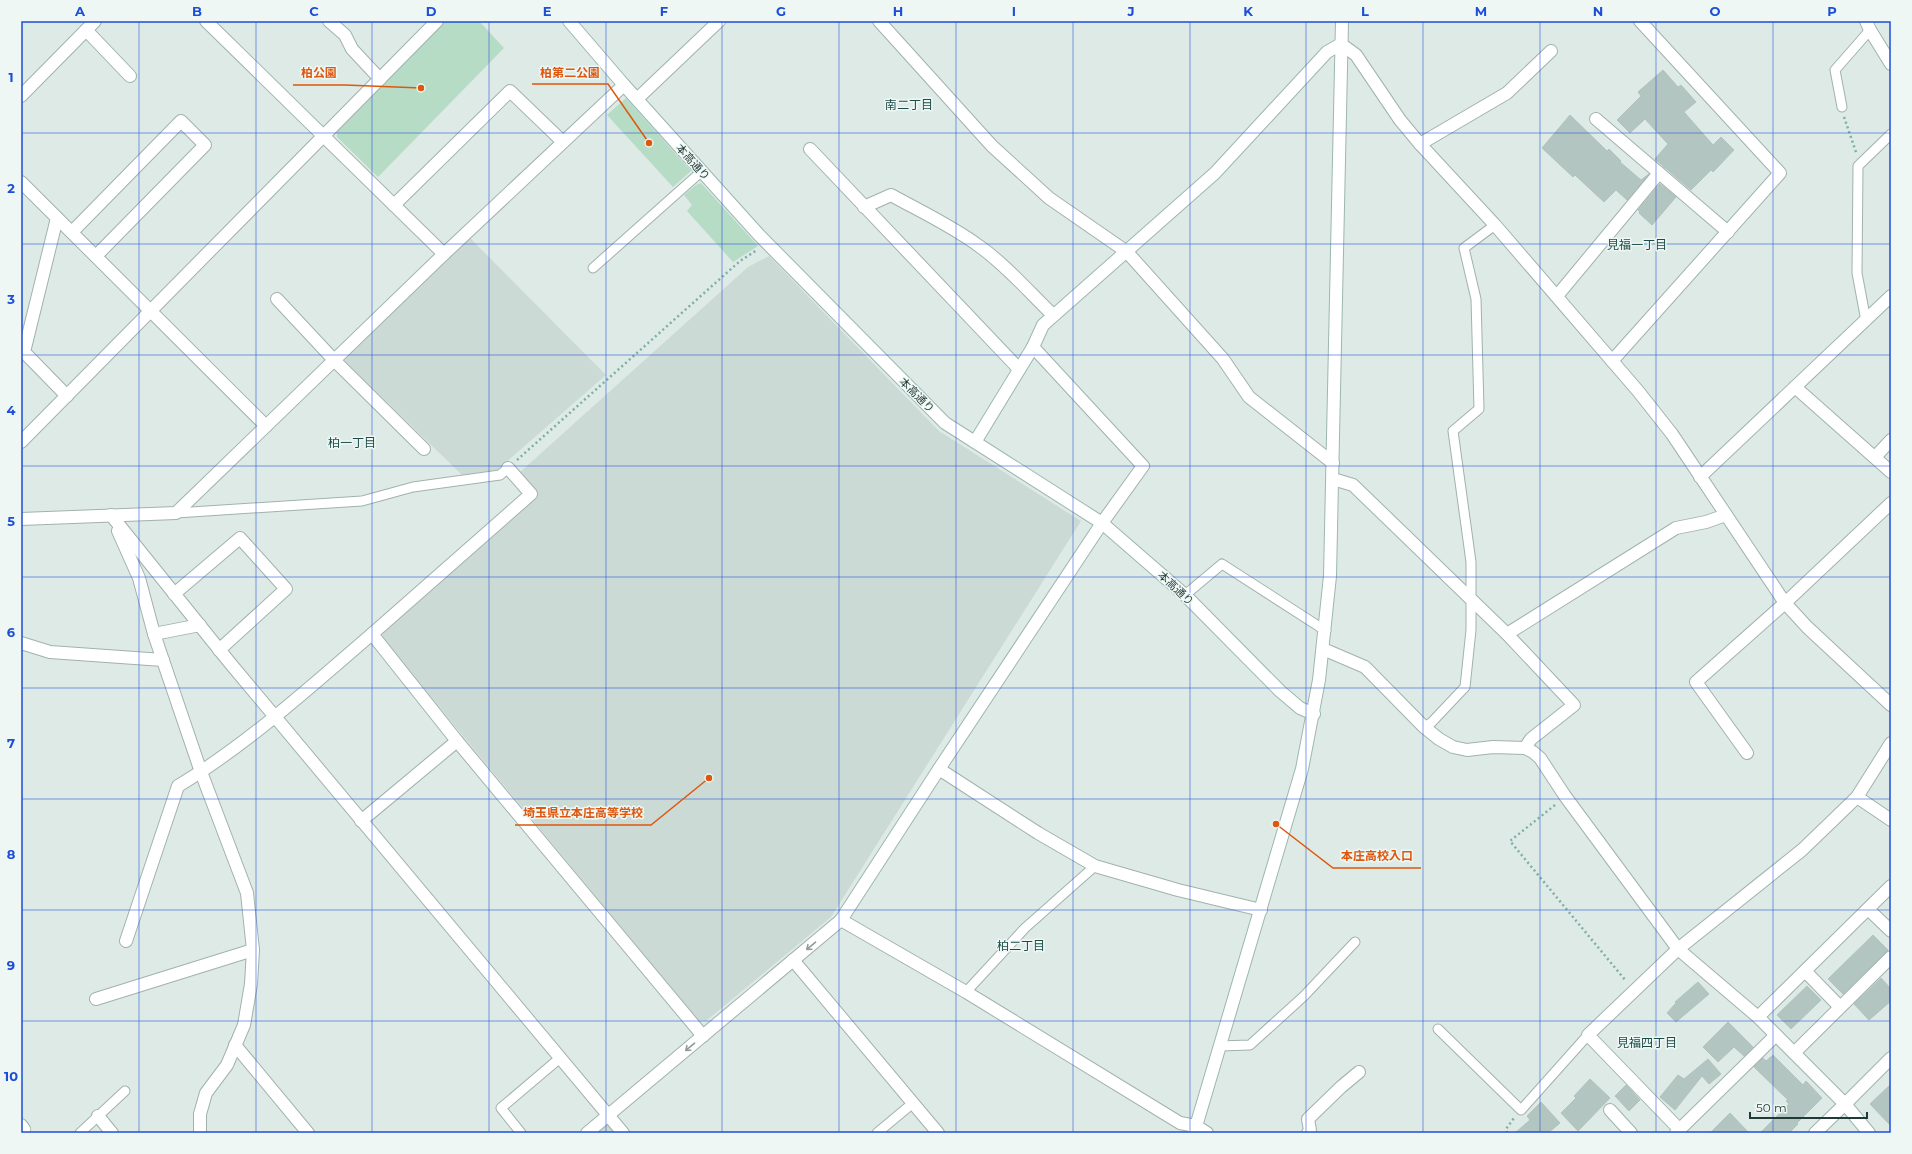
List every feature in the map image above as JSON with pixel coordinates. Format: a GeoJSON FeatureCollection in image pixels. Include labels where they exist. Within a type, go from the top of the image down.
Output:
{"type":"FeatureCollection","features":[{"type":"Feature","properties":{"kind":"street"},"geometry":{"type":"LineString","coordinates":[[21,96],[95,21]]}},
{"type":"Feature","properties":{"kind":"street"},"geometry":{"type":"LineString","coordinates":[[206,21],[444,254]]}},
{"type":"Feature","properties":{"kind":"street"},"geometry":{"type":"LineString","coordinates":[[329,21],[345,34],[352,49],[380,79]]}},
{"type":"Feature","properties":{"kind":"street"},"geometry":{"type":"LineString","coordinates":[[22,440],[325,136],[437,21]]}},
{"type":"Feature","properties":{"kind":"street","name":"本高通り"},"geometry":{"type":"LineString","coordinates":[[569,21],[624,85],[767,243],[945,423],[1102,523],[1185,595],[1280,691],[1300,708],[1314,714]]}},
{"type":"Feature","properties":{"kind":"street"},"geometry":{"type":"LineString","coordinates":[[637,99],[719,21]]}},
{"type":"Feature","properties":{"kind":"street"},"geometry":{"type":"LineString","coordinates":[[879,21],[992,146],[1049,198],[1127,252],[1223,360],[1249,396],[1334,463]]}},
{"type":"Feature","properties":{"kind":"street"},"geometry":{"type":"LineString","coordinates":[[1195,1129],[1302,768],[1314,714],[1326,631],[1330,576],[1334,463],[1342,21]]}},
{"type":"Feature","properties":{"kind":"street"},"geometry":{"type":"LineString","coordinates":[[1612,361],[1780,174],[1640,21]]}},
{"type":"Feature","properties":{"kind":"street"},"geometry":{"type":"LineString","coordinates":[[1868,26],[1891,64]]}},
{"type":"Feature","properties":{"kind":"street"},"geometry":{"type":"LineString","coordinates":[[86,30],[130,76]]}},
{"type":"Feature","properties":{"kind":"street"},"geometry":{"type":"LineString","coordinates":[[975,442],[1033,347],[1043,325],[1215,173],[1327,52],[1341,44]]}},
{"type":"Feature","properties":{"kind":"street"},"geometry":{"type":"LineString","coordinates":[[1341,44],[1356,55],[1400,120],[1420,144],[1557,296],[1672,434],[1785,603],[1806,627],[1891,705]]}},
{"type":"Feature","properties":{"kind":"street"},"geometry":{"type":"LineString","coordinates":[[1420,144],[1507,94],[1551,51]]}},
{"type":"Feature","properties":{"kind":"street"},"geometry":{"type":"LineString","coordinates":[[21,519],[176,513],[444,254],[624,85]]}},
{"type":"Feature","properties":{"kind":"street"},"geometry":{"type":"LineString","coordinates":[[394,205],[510,91],[563,142]]}},
{"type":"Feature","properties":{"kind":"street"},"geometry":{"type":"LineString","coordinates":[[1596,119],[1728,232]]}},
{"type":"Feature","properties":{"kind":"street"},"geometry":{"type":"LineString","coordinates":[[72,232],[181,121],[205,145],[96,256]]}},
{"type":"Feature","properties":{"kind":"street"},"geometry":{"type":"LineString","coordinates":[[810,150],[1019,369]]}},
{"type":"Feature","properties":{"kind":"street"},"geometry":{"type":"LineString","coordinates":[[1557,296],[1659,173]]}},
{"type":"Feature","properties":{"kind":"street"},"geometry":{"type":"LineString","coordinates":[[21,182],[266,426]]}},
{"type":"Feature","properties":{"kind":"street"},"geometry":{"type":"LineString","coordinates":[[864,207],[891,195],[949,227],[979,246],[1015,277],[1053,315]]}},
{"type":"Feature","properties":{"kind":"street"},"geometry":{"type":"LineString","coordinates":[[58,218],[24,352],[67,396]]}},
{"type":"Feature","properties":{"kind":"street"},"geometry":{"type":"LineString","coordinates":[[1700,477],[1891,296]]}},
{"type":"Feature","properties":{"kind":"street"},"geometry":{"type":"LineString","coordinates":[[277,299],[334,360],[424,449]]}},
{"type":"Feature","properties":{"kind":"street"},"geometry":{"type":"LineString","coordinates":[[587,1133],[841,920],[1102,523],[1143,466],[1033,347]]}},
{"type":"Feature","properties":{"kind":"street"},"geometry":{"type":"LineString","coordinates":[[1795,387],[1891,472]]}},
{"type":"Feature","properties":{"kind":"street"},"geometry":{"type":"LineString","coordinates":[[1874,457],[1891,440]]}},
{"type":"Feature","properties":{"kind":"street"},"geometry":{"type":"LineString","coordinates":[[126,941],[178,786],[201,772],[275,716],[372,634],[531,494],[508,468]]}},
{"type":"Feature","properties":{"kind":"street"},"geometry":{"type":"LineString","coordinates":[[1333,479],[1353,485],[1507,634],[1574,705],[1531,739],[1526,748]]}},
{"type":"Feature","properties":{"kind":"street"},"geometry":{"type":"LineString","coordinates":[[1748,753],[1696,682],[1785,603],[1891,503]]}},
{"type":"Feature","properties":{"kind":"street"},"geometry":{"type":"LineString","coordinates":[[111,515],[219,650],[623,1133]]}},
{"type":"Feature","properties":{"kind":"street"},"geometry":{"type":"LineString","coordinates":[[111,515],[139,578],[154,634],[201,772],[246,893],[253,950],[251,984],[245,1018],[227,1065],[206,1093],[200,1114],[200,1133]]}},
{"type":"Feature","properties":{"kind":"street"},"geometry":{"type":"LineString","coordinates":[[1507,634],[1676,528],[1706,522],[1726,515]]}},
{"type":"Feature","properties":{"kind":"street"},"geometry":{"type":"LineString","coordinates":[[174,594],[240,538],[286,589],[219,650]]}},
{"type":"Feature","properties":{"kind":"street"},"geometry":{"type":"LineString","coordinates":[[154,634],[200,625]]}},
{"type":"Feature","properties":{"kind":"street"},"geometry":{"type":"LineString","coordinates":[[372,634],[457,741],[703,1036]]}},
{"type":"Feature","properties":{"kind":"street"},"geometry":{"type":"LineString","coordinates":[[21,642],[50,652],[163,660]]}},
{"type":"Feature","properties":{"kind":"street"},"geometry":{"type":"LineString","coordinates":[[1323,649],[1365,667],[1424,727],[1439,739],[1467,750],[1493,747],[1526,748],[1540,758],[1565,796],[1678,949],[1776,1035],[1845,1104],[1869,1133]]}},
{"type":"Feature","properties":{"kind":"street"},"geometry":{"type":"LineString","coordinates":[[361,821],[457,741]]}},
{"type":"Feature","properties":{"kind":"street"},"geometry":{"type":"LineString","coordinates":[[1776,1035],[1678,1131],[1588,1035],[1678,949],[1802,850],[1857,797],[1891,743]]}},
{"type":"Feature","properties":{"kind":"street"},"geometry":{"type":"LineString","coordinates":[[939,769],[1038,833],[1095,866],[1178,890],[1261,910]]}},
{"type":"Feature","properties":{"kind":"street"},"geometry":{"type":"LineString","coordinates":[[1857,797],[1891,820]]}},
{"type":"Feature","properties":{"kind":"street"},"geometry":{"type":"LineString","coordinates":[[1758,1018],[1891,886]]}},
{"type":"Feature","properties":{"kind":"street"},"geometry":{"type":"LineString","coordinates":[[1868,909],[1891,931]]}},
{"type":"Feature","properties":{"kind":"street"},"geometry":{"type":"LineString","coordinates":[[841,920],[966,992],[1180,1123],[1208,1133]]}},
{"type":"Feature","properties":{"kind":"street"},"geometry":{"type":"LineString","coordinates":[[96,999],[253,950]]}},
{"type":"Feature","properties":{"kind":"street"},"geometry":{"type":"LineString","coordinates":[[1794,1053],[1891,956]]}},
{"type":"Feature","properties":{"kind":"street"},"geometry":{"type":"LineString","coordinates":[[793,960],[938,1133]]}},
{"type":"Feature","properties":{"kind":"street"},"geometry":{"type":"LineString","coordinates":[[1805,971],[1840,1007]]}},
{"type":"Feature","properties":{"kind":"street"},"geometry":{"type":"LineString","coordinates":[[235,1045],[308,1133]]}},
{"type":"Feature","properties":{"kind":"street"},"geometry":{"type":"LineString","coordinates":[[1815,1133],[1891,1058]]}},
{"type":"Feature","properties":{"kind":"street"},"geometry":{"type":"LineString","coordinates":[[1308,1133],[1310,1130],[1308,1119],[1359,1072]]}},
{"type":"Feature","properties":{"kind":"street"},"geometry":{"type":"LineString","coordinates":[[1610,1110],[1631,1133]]}},
{"type":"Feature","properties":{"kind":"street"},"geometry":{"type":"LineString","coordinates":[[98,1116],[112,1133]]}},
{"type":"Feature","properties":{"kind":"street"},"geometry":{"type":"LineString","coordinates":[[21,1125],[24,1129],[21,1132]]}},
{"type":"Feature","properties":{"kind":"lane"},"geometry":{"type":"LineString","coordinates":[[1842,107],[1835,70],[1868,26]]}},
{"type":"Feature","properties":{"kind":"lane"},"geometry":{"type":"LineString","coordinates":[[1866,321],[1857,273],[1858,166],[1891,134]]}},
{"type":"Feature","properties":{"kind":"lane"},"geometry":{"type":"LineString","coordinates":[[593,268],[702,171]]}},
{"type":"Feature","properties":{"kind":"lane"},"geometry":{"type":"LineString","coordinates":[[1424,727],[1431,723],[1465,687],[1472,601],[1471,562],[1453,431],[1479,409],[1476,299],[1464,248],[1495,226]]}},
{"type":"Feature","properties":{"kind":"lane"},"geometry":{"type":"LineString","coordinates":[[176,513],[362,501],[413,487],[500,475],[508,468]]}},
{"type":"Feature","properties":{"kind":"lane"},"geometry":{"type":"LineString","coordinates":[[1185,595],[1222,564],[1326,631]]}},
{"type":"Feature","properties":{"kind":"lane"},"geometry":{"type":"LineString","coordinates":[[966,992],[1025,928],[1095,866]]}},
{"type":"Feature","properties":{"kind":"lane"},"geometry":{"type":"LineString","coordinates":[[1219,1046],[1250,1045],[1304,996],[1355,942]]}},
{"type":"Feature","properties":{"kind":"lane"},"geometry":{"type":"LineString","coordinates":[[1438,1029],[1521,1110],[1588,1035]]}},
{"type":"Feature","properties":{"kind":"lane"},"geometry":{"type":"LineString","coordinates":[[521,1133],[502,1108],[560,1058]]}},
{"type":"Feature","properties":{"kind":"lane"},"geometry":{"type":"LineString","coordinates":[[80,1133],[125,1091]]}},
{"type":"Feature","properties":{"kind":"lane"},"geometry":{"type":"LineString","coordinates":[[877,1133],[913,1103]]}},
{"type":"Feature","properties":{"kind":"path"},"geometry":{"type":"LineString","coordinates":[[1842,107],[1849,134],[1855,145],[1858,166]]}},
{"type":"Feature","properties":{"kind":"path"},"geometry":{"type":"LineString","coordinates":[[508,468],[740,261],[767,243]]}},
{"type":"Feature","properties":{"kind":"path"},"geometry":{"type":"LineString","coordinates":[[1565,796],[1510,841],[1634,991]]}},
{"type":"Feature","properties":{"kind":"path"},"geometry":{"type":"LineString","coordinates":[[1507,1133],[1506,1129],[1521,1110]]}},
{"type":"Feature","properties":{"kind":"shaded area"},"geometry":{"type":"Polygon","coordinates":[[[470,238],[606,375],[497,470],[462,475],[344,360],[470,238]]]}},
{"type":"Feature","properties":{"kind":"shaded area"},"geometry":{"type":"Polygon","coordinates":[[[769,256],[939,431],[1081,521],[831,917],[706,1021],[698,1020],[382,638],[383,633],[538,493],[519,473],[748,267],[769,256]]]}},
{"type":"Feature","properties":{"kind":"shaded area"},"geometry":{"type":"Polygon","coordinates":[[[609,1122],[618,1133],[596,1133],[609,1122]]]}},
{"type":"Feature","properties":{"kind":"green space"},"geometry":{"type":"Polygon","coordinates":[[[445,21],[479,21],[504,48],[378,177],[337,137],[337,129],[445,21]]]}},
{"type":"Feature","properties":{"kind":"green space"},"geometry":{"type":"Polygon","coordinates":[[[626,98],[691,171],[673,187],[607,115],[626,98]]]}},
{"type":"Feature","properties":{"kind":"green space"},"geometry":{"type":"Polygon","coordinates":[[[701,183],[758,246],[733,262],[687,211],[692,205],[684,195],[696,185],[701,183]]]}},
{"type":"Feature","properties":{"kind":"building"},"geometry":{"type":"Polygon","coordinates":[[[1663,70],[1678,87],[1681,85],[1696,102],[1684,112],[1713,145],[1721,137],[1734,150],[1713,172],[1711,170],[1691,190],[1655,159],[1668,144],[1645,119],[1630,133],[1617,120],[1641,96],[1638,92],[1663,70]]]}},
{"type":"Feature","properties":{"kind":"building"},"geometry":{"type":"Polygon","coordinates":[[[1570,115],[1607,151],[1609,149],[1621,161],[1620,162],[1641,180],[1649,174],[1627,200],[1616,190],[1604,202],[1575,175],[1573,177],[1542,148],[1570,115]]]}},
{"type":"Feature","properties":{"kind":"building"},"geometry":{"type":"Polygon","coordinates":[[[1660,184],[1676,197],[1652,225],[1639,213],[1640,212],[1638,210],[1660,184]]]}},
{"type":"Feature","properties":{"kind":"building"},"geometry":{"type":"Polygon","coordinates":[[[1873,935],[1888,950],[1843,994],[1828,979],[1873,935]]]}},
{"type":"Feature","properties":{"kind":"building"},"geometry":{"type":"Polygon","coordinates":[[[1881,978],[1891,989],[1891,1001],[1869,1020],[1854,1004],[1881,978]]]}},
{"type":"Feature","properties":{"kind":"building"},"geometry":{"type":"Polygon","coordinates":[[[1698,982],[1709,994],[1676,1022],[1667,1013],[1676,1003],[1675,1002],[1698,982]]]}},
{"type":"Feature","properties":{"kind":"building"},"geometry":{"type":"Polygon","coordinates":[[[1807,986],[1821,1000],[1791,1029],[1777,1015],[1807,986]]]}},
{"type":"Feature","properties":{"kind":"building"},"geometry":{"type":"Polygon","coordinates":[[[1728,1022],[1753,1047],[1744,1056],[1734,1047],[1718,1062],[1703,1047],[1728,1022]]]}},
{"type":"Feature","properties":{"kind":"building"},"geometry":{"type":"Polygon","coordinates":[[[1773,1055],[1803,1085],[1806,1081],[1822,1098],[1789,1133],[1760,1133],[1789,1104],[1786,1101],[1788,1100],[1754,1067],[1763,1058],[1766,1061],[1773,1055]]]}},
{"type":"Feature","properties":{"kind":"building"},"geometry":{"type":"Polygon","coordinates":[[[1708,1059],[1721,1074],[1709,1084],[1702,1076],[1675,1110],[1660,1097],[1678,1075],[1684,1079],[1708,1059]]]}},
{"type":"Feature","properties":{"kind":"building"},"geometry":{"type":"Polygon","coordinates":[[[1590,1079],[1610,1098],[1578,1131],[1561,1113],[1576,1098],[1574,1096],[1590,1079]]]}},
{"type":"Feature","properties":{"kind":"building"},"geometry":{"type":"Polygon","coordinates":[[[1891,1084],[1891,1126],[1870,1104],[1891,1084]]]}},
{"type":"Feature","properties":{"kind":"building"},"geometry":{"type":"Polygon","coordinates":[[[1626,1085],[1640,1100],[1629,1111],[1615,1096],[1626,1085]]]}},
{"type":"Feature","properties":{"kind":"building"},"geometry":{"type":"Polygon","coordinates":[[[1541,1102],[1560,1123],[1548,1133],[1515,1133],[1530,1120],[1527,1116],[1541,1102]]]}},
{"type":"Feature","properties":{"kind":"building"},"geometry":{"type":"Polygon","coordinates":[[[1730,1113],[1749,1133],[1710,1133],[1730,1113]]]}},
{"type":"Feature","properties":{"kind":"place","name":"柏公園"},"geometry":{"type":"Point","coordinates":[421,88]}},
{"type":"Feature","properties":{"kind":"place","name":"柏第二公園"},"geometry":{"type":"Point","coordinates":[649,143]}},
{"type":"Feature","properties":{"kind":"place","name":"埼玉県立本庄高等学校"},"geometry":{"type":"Point","coordinates":[709,778]}},
{"type":"Feature","properties":{"kind":"place","name":"本庄高校入口"},"geometry":{"type":"Point","coordinates":[1276,824]}},
{"type":"Feature","properties":{"kind":"district","name":"南二丁目"},"geometry":{"type":"Point","coordinates":[909,105]}},
{"type":"Feature","properties":{"kind":"district","name":"見福一丁目"},"geometry":{"type":"Point","coordinates":[1637,245]}},
{"type":"Feature","properties":{"kind":"district","name":"柏一丁目"},"geometry":{"type":"Point","coordinates":[352,443]}},
{"type":"Feature","properties":{"kind":"district","name":"柏二丁目"},"geometry":{"type":"Point","coordinates":[1021,946]}},
{"type":"Feature","properties":{"kind":"district","name":"見福四丁目"},"geometry":{"type":"Point","coordinates":[1647,1043]}}]}
